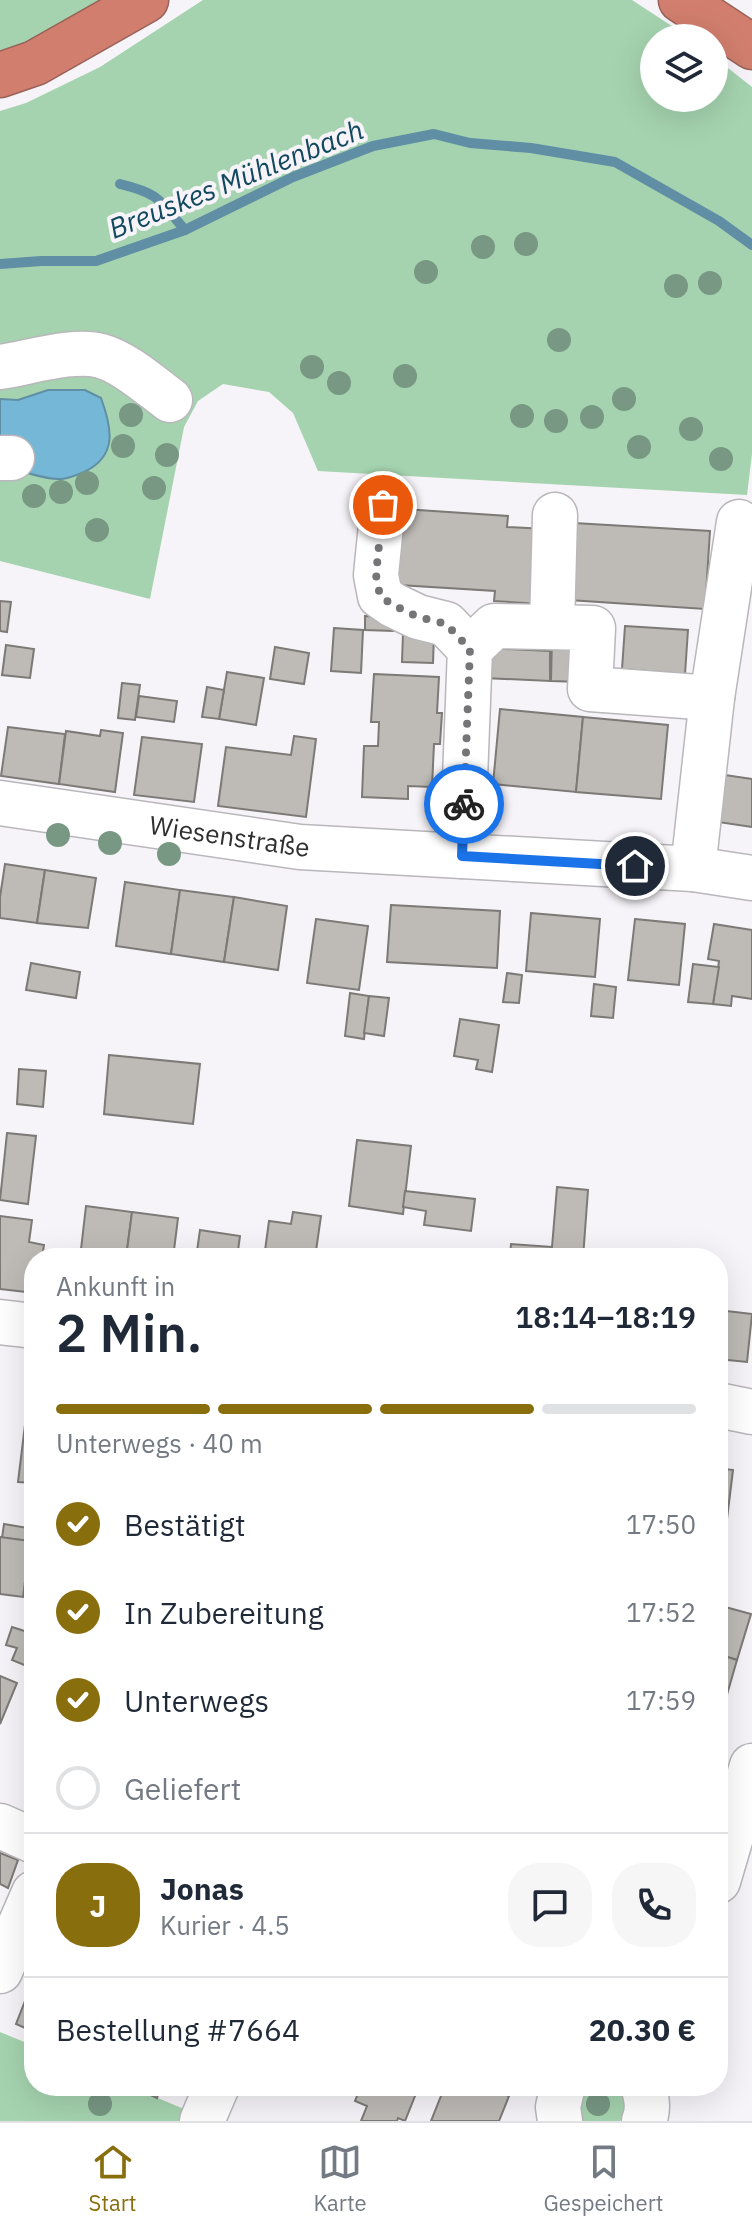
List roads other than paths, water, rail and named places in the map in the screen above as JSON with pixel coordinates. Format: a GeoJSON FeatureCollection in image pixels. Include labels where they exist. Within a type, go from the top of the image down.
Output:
{"type":"FeatureCollection","features":[{"type":"Feature","properties":{"kind":"highway"},"geometry":{"type":"LineString","coordinates":[[0,75],[35,63],[146,0]]}},
{"type":"Feature","properties":{"kind":"highway"},"geometry":{"type":"LineString","coordinates":[[681,0],[752,47]]}},
{"type":"Feature","properties":{"kind":"street"},"geometry":{"type":"LineString","coordinates":[[0,367],[62,356],[99,355],[114,361],[170,400]]}},
{"type":"Feature","properties":{"kind":"street"},"geometry":{"type":"LineString","coordinates":[[383,505],[376,575],[380,596],[418,617],[446,624],[470,649]]}},
{"type":"Feature","properties":{"kind":"street"},"geometry":{"type":"LineString","coordinates":[[552,627],[555,515]]}},
{"type":"Feature","properties":{"kind":"street"},"geometry":{"type":"LineString","coordinates":[[693,869],[712,698],[739,522]]}},
{"type":"Feature","properties":{"kind":"street"},"geometry":{"type":"LineString","coordinates":[[462,856],[470,649],[494,626],[593,628],[590,689],[712,698]]}},
{"type":"Feature","properties":{"kind":"street","name":"Wiesenstraße"},"geometry":{"type":"LineString","coordinates":[[0,803],[300,847],[693,869],[752,878]]}},
{"type":"Feature","properties":{"kind":"street"},"geometry":{"type":"LineString","coordinates":[[0,1322],[24,1325]]}},
{"type":"Feature","properties":{"kind":"street"},"geometry":{"type":"LineString","coordinates":[[728,1407],[752,1412]]}},
{"type":"Feature","properties":{"kind":"street"},"geometry":{"type":"LineString","coordinates":[[728,1847],[752,1766]]}},
{"type":"Feature","properties":{"kind":"street"},"geometry":{"type":"LineString","coordinates":[[0,1826],[24,1837]]}},
{"type":"Feature","properties":{"kind":"street"},"geometry":{"type":"LineString","coordinates":[[0,1971],[24,1916]]}},
{"type":"Feature","properties":{"kind":"street"},"geometry":{"type":"LineString","coordinates":[[202,2121],[213,2096]]}},
{"type":"Feature","properties":{"kind":"street"},"geometry":{"type":"LineString","coordinates":[[644,2121],[646,2096]]}},
{"type":"Feature","properties":{"kind":"water"},"geometry":{"type":"Polygon","coordinates":[[[48,390],[85,390],[101,398],[108,420],[109,440],[103,458],[84,472],[66,478],[46,478],[0,464],[0,399],[18,400],[48,390]]]}},
{"type":"Feature","properties":{"kind":"waterway","name":"Breuskes Mühlenbach"},"geometry":{"type":"LineString","coordinates":[[0,264],[96,261],[185,230],[293,177],[373,146],[434,134],[470,143],[531,148],[615,162],[719,221],[752,245]]}},
{"type":"Feature","properties":{"kind":"waterway"},"geometry":{"type":"LineString","coordinates":[[120,184],[152,195],[185,230]]}}]}
